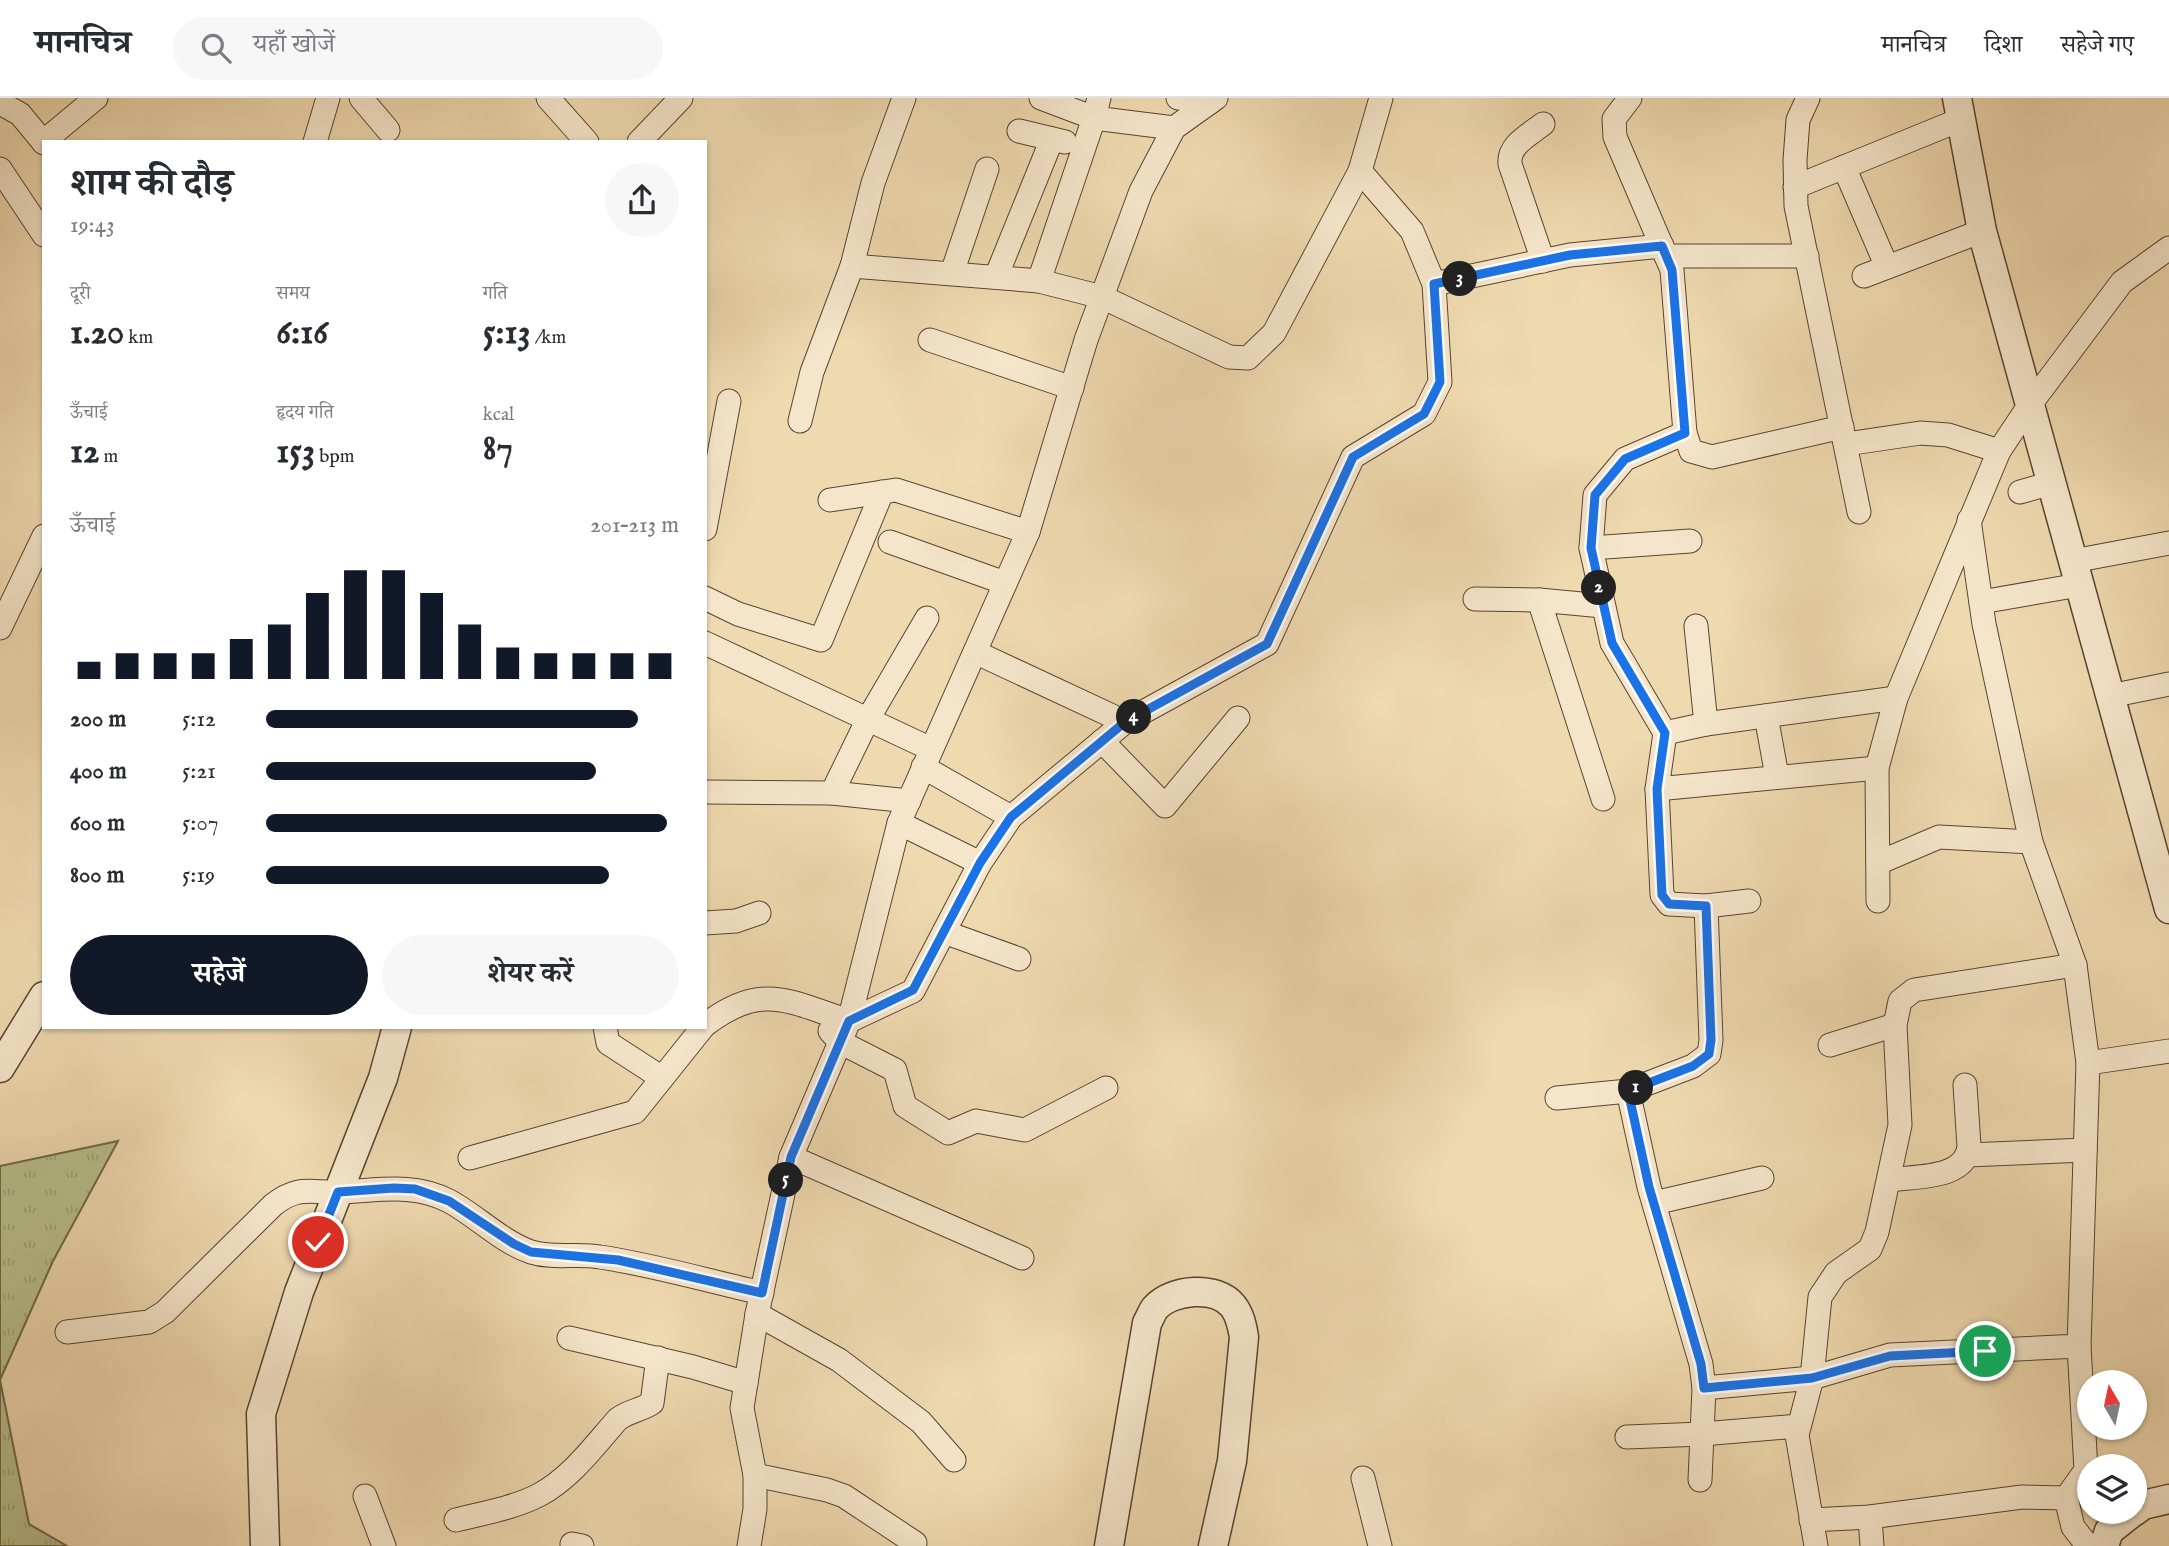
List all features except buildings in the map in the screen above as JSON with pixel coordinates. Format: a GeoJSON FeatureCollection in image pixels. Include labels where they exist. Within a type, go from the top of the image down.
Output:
{"type":"FeatureCollection","features":[{"type":"Feature","properties":{"kind":"street"},"geometry":{"type":"LineString","coordinates":[[47,140],[96,98]]}},
{"type":"Feature","properties":{"kind":"street"},"geometry":{"type":"LineString","coordinates":[[316,140],[328,98]]}},
{"type":"Feature","properties":{"kind":"street"},"geometry":{"type":"LineString","coordinates":[[361,98],[388,130]]}},
{"type":"Feature","properties":{"kind":"street"},"geometry":{"type":"LineString","coordinates":[[548,98],[585,140]]}},
{"type":"Feature","properties":{"kind":"street"},"geometry":{"type":"LineString","coordinates":[[641,140],[681,98]]}},
{"type":"Feature","properties":{"kind":"street"},"geometry":{"type":"LineString","coordinates":[[800,421],[812,372],[852,266],[873,183],[904,98]]}},
{"type":"Feature","properties":{"kind":"street"},"geometry":{"type":"LineString","coordinates":[[1041,98],[1096,108],[1174,128]]}},
{"type":"Feature","properties":{"kind":"street"},"geometry":{"type":"LineString","coordinates":[[1178,98],[1213,100]]}},
{"type":"Feature","properties":{"kind":"street"},"geometry":{"type":"LineString","coordinates":[[852,266],[1039,281],[1102,298],[1229,358],[1248,358],[1274,333],[1360,171],[1381,98]]}},
{"type":"Feature","properties":{"kind":"street"},"geometry":{"type":"LineString","coordinates":[[1630,98],[1614,119],[1615,137],[1672,270],[1685,433],[1691,451],[1712,457],[1844,436],[1920,433],[1948,435],[1999,451]]}},
{"type":"Feature","properties":{"kind":"street"},"geometry":{"type":"LineString","coordinates":[[1808,98],[1798,120],[1796,206],[1859,512]]}},
{"type":"Feature","properties":{"kind":"street"},"geometry":{"type":"LineString","coordinates":[[749,1546],[755,1509],[755,1475],[742,1408],[760,1304],[791,1157],[844,1032],[900,823],[1028,532],[1072,388],[1141,191],[1174,128],[1213,100]]}},
{"type":"Feature","properties":{"kind":"street"},"geometry":{"type":"LineString","coordinates":[[0,103],[20,114],[42,142]]}},
{"type":"Feature","properties":{"kind":"street"},"geometry":{"type":"LineString","coordinates":[[1039,281],[1096,108]]}},
{"type":"Feature","properties":{"kind":"street"},"geometry":{"type":"LineString","coordinates":[[1796,187],[1844,167],[1959,109],[1983,231],[2029,405],[2168,899]]}},
{"type":"Feature","properties":{"kind":"street"},"geometry":{"type":"LineString","coordinates":[[1543,124],[1512,149],[1509,156],[1543,261]]}},
{"type":"Feature","properties":{"kind":"street"},"geometry":{"type":"LineString","coordinates":[[1018,131],[1085,146]]}},
{"type":"Feature","properties":{"kind":"street"},"geometry":{"type":"LineString","coordinates":[[996,277],[1052,139]]}},
{"type":"Feature","properties":{"kind":"street"},"geometry":{"type":"LineString","coordinates":[[1844,167],[1887,267]]}},
{"type":"Feature","properties":{"kind":"street"},"geometry":{"type":"LineString","coordinates":[[0,169],[42,232]]}},
{"type":"Feature","properties":{"kind":"street"},"geometry":{"type":"LineString","coordinates":[[952,273],[987,169]]}},
{"type":"Feature","properties":{"kind":"street"},"geometry":{"type":"LineString","coordinates":[[844,1032],[913,990],[980,863],[1011,817],[1125,722],[1267,644],[1353,457],[1424,414],[1440,382],[1434,284],[1412,230],[1360,171]]}},
{"type":"Feature","properties":{"kind":"street"},"geometry":{"type":"LineString","coordinates":[[1864,276],[1983,231]]}},
{"type":"Feature","properties":{"kind":"street"},"geometry":{"type":"LineString","coordinates":[[1878,901],[1877,768],[1896,698],[1999,451],[2029,405],[2122,282],[2169,248]]}},
{"type":"Feature","properties":{"kind":"street"},"geometry":{"type":"LineString","coordinates":[[1434,284],[1570,255],[1664,251],[1807,256]]}},
{"type":"Feature","properties":{"kind":"street"},"geometry":{"type":"LineString","coordinates":[[930,340],[1072,388]]}},
{"type":"Feature","properties":{"kind":"street"},"geometry":{"type":"LineString","coordinates":[[707,518],[729,401]]}},
{"type":"Feature","properties":{"kind":"street"},"geometry":{"type":"LineString","coordinates":[[1685,433],[1625,459],[1595,495],[1591,548],[1612,643],[1665,733],[1657,789],[1662,895],[1669,904],[1706,906],[1749,901]]}},
{"type":"Feature","properties":{"kind":"street"},"geometry":{"type":"LineString","coordinates":[[2020,492],[2052,483]]}},
{"type":"Feature","properties":{"kind":"street"},"geometry":{"type":"LineString","coordinates":[[830,500],[896,490],[1028,532]]}},
{"type":"Feature","properties":{"kind":"street"},"geometry":{"type":"LineString","coordinates":[[707,598],[738,614],[821,640],[882,492]]}},
{"type":"Feature","properties":{"kind":"street"},"geometry":{"type":"LineString","coordinates":[[1969,520],[1981,602],[2031,842],[2075,965],[2088,1063],[2080,1346],[2086,1470],[2066,1498],[2073,1527],[2088,1546]]}},
{"type":"Feature","properties":{"kind":"street"},"geometry":{"type":"LineString","coordinates":[[0,628],[42,540]]}},
{"type":"Feature","properties":{"kind":"street"},"geometry":{"type":"LineString","coordinates":[[1591,548],[1690,541]]}},
{"type":"Feature","properties":{"kind":"street"},"geometry":{"type":"LineString","coordinates":[[890,542],[1006,583]]}},
{"type":"Feature","properties":{"kind":"street"},"geometry":{"type":"LineString","coordinates":[[1981,602],[2169,543]]}},
{"type":"Feature","properties":{"kind":"street"},"geometry":{"type":"LineString","coordinates":[[1475,599],[1539,600],[1603,606]]}},
{"type":"Feature","properties":{"kind":"street"},"geometry":{"type":"LineString","coordinates":[[1539,600],[1603,799]]}},
{"type":"Feature","properties":{"kind":"street"},"geometry":{"type":"LineString","coordinates":[[832,793],[869,719],[927,618]]}},
{"type":"Feature","properties":{"kind":"street"},"geometry":{"type":"LineString","coordinates":[[1696,626],[1706,724]]}},
{"type":"Feature","properties":{"kind":"street"},"geometry":{"type":"LineString","coordinates":[[707,644],[869,719],[1011,817]]}},
{"type":"Feature","properties":{"kind":"street"},"geometry":{"type":"LineString","coordinates":[[975,652],[1125,722]]}},
{"type":"Feature","properties":{"kind":"street"},"geometry":{"type":"LineString","coordinates":[[2109,696],[2169,684]]}},
{"type":"Feature","properties":{"kind":"street"},"geometry":{"type":"LineString","coordinates":[[1665,733],[1706,724],[1896,698]]}},
{"type":"Feature","properties":{"kind":"street"},"geometry":{"type":"LineString","coordinates":[[1766,716],[1777,776]]}},
{"type":"Feature","properties":{"kind":"street"},"geometry":{"type":"LineString","coordinates":[[1102,741],[1166,806],[1238,718]]}},
{"type":"Feature","properties":{"kind":"street"},"geometry":{"type":"LineString","coordinates":[[1657,789],[1877,768]]}},
{"type":"Feature","properties":{"kind":"street"},"geometry":{"type":"LineString","coordinates":[[707,792],[832,793],[909,801]]}},
{"type":"Feature","properties":{"kind":"street"},"geometry":{"type":"LineString","coordinates":[[900,823],[980,863]]}},
{"type":"Feature","properties":{"kind":"street"},"geometry":{"type":"LineString","coordinates":[[1878,863],[1939,837],[2031,842]]}},
{"type":"Feature","properties":{"kind":"street"},"geometry":{"type":"LineString","coordinates":[[1557,1098],[1628,1091],[1693,1066],[1709,1054],[1711,1040],[1706,906]]}},
{"type":"Feature","properties":{"kind":"street"},"geometry":{"type":"LineString","coordinates":[[707,923],[736,921],[759,913]]}},
{"type":"Feature","properties":{"kind":"street"},"geometry":{"type":"LineString","coordinates":[[944,932],[1020,959]]}},
{"type":"Feature","properties":{"kind":"street"},"geometry":{"type":"LineString","coordinates":[[1816,1546],[1797,1435],[1812,1378],[1820,1297],[1836,1273],[1870,1249],[1877,1232],[1900,1125],[1895,1025],[1899,1001],[1914,990],[2075,965]]}},
{"type":"Feature","properties":{"kind":"street"},"geometry":{"type":"LineString","coordinates":[[707,1024],[738,1005],[757,998],[776,998],[811,1009],[895,1070],[905,1106],[948,1133],[976,1121],[1025,1130],[1106,1088]]}},
{"type":"Feature","properties":{"kind":"street"},"geometry":{"type":"LineString","coordinates":[[0,1068],[42,999]]}},
{"type":"Feature","properties":{"kind":"street"},"geometry":{"type":"LineString","coordinates":[[1830,1045],[1895,1025]]}},
{"type":"Feature","properties":{"kind":"street"},"geometry":{"type":"LineString","coordinates":[[265,1546],[261,1414],[299,1292],[383,1077],[396,1029]]}},
{"type":"Feature","properties":{"kind":"street"},"geometry":{"type":"LineString","coordinates":[[606,1029],[608,1043],[662,1078]]}},
{"type":"Feature","properties":{"kind":"street"},"geometry":{"type":"LineString","coordinates":[[471,1158],[635,1112],[702,1029]]}},
{"type":"Feature","properties":{"kind":"street"},"geometry":{"type":"LineString","coordinates":[[2088,1063],[2169,1051]]}},
{"type":"Feature","properties":{"kind":"street"},"geometry":{"type":"LineString","coordinates":[[1889,1180],[1947,1172],[1961,1165],[1968,1155],[1965,1085]]}},
{"type":"Feature","properties":{"kind":"street"},"geometry":{"type":"LineString","coordinates":[[1628,1091],[1654,1203],[1701,1364],[1704,1388],[1700,1480]]}},
{"type":"Feature","properties":{"kind":"street"},"geometry":{"type":"LineString","coordinates":[[1968,1155],[2085,1150]]}},
{"type":"Feature","properties":{"kind":"street"},"geometry":{"type":"LineString","coordinates":[[791,1157],[1022,1258]]}},
{"type":"Feature","properties":{"kind":"street"},"geometry":{"type":"LineString","coordinates":[[1654,1203],[1762,1178]]}},
{"type":"Feature","properties":{"kind":"street"},"geometry":{"type":"LineString","coordinates":[[67,1332],[149,1322],[165,1312],[288,1194],[302,1191],[415,1189],[449,1201],[514,1244],[531,1252],[618,1260],[760,1304],[921,1422],[954,1460]]}},
{"type":"Feature","properties":{"kind":"street"},"geometry":{"type":"LineString","coordinates":[[1109,1546],[1147,1323],[1156,1307],[1186,1292],[1222,1297],[1231,1304],[1242,1320],[1244,1337],[1232,1461],[1213,1546]]}},
{"type":"Feature","properties":{"kind":"street"},"geometry":{"type":"LineString","coordinates":[[569,1338],[658,1358],[746,1383]]}},
{"type":"Feature","properties":{"kind":"street"},"geometry":{"type":"LineString","coordinates":[[1704,1388],[1812,1378],[1890,1356],[2080,1346]]}},
{"type":"Feature","properties":{"kind":"street"},"geometry":{"type":"LineString","coordinates":[[456,1520],[522,1503],[542,1494],[572,1471],[618,1419],[652,1403],[658,1358]]}},
{"type":"Feature","properties":{"kind":"street"},"geometry":{"type":"LineString","coordinates":[[1627,1437],[1799,1426]]}},
{"type":"Feature","properties":{"kind":"street"},"geometry":{"type":"LineString","coordinates":[[755,1475],[844,1496],[915,1543]]}},
{"type":"Feature","properties":{"kind":"street"},"geometry":{"type":"LineString","coordinates":[[1363,1478],[1380,1546]]}},
{"type":"Feature","properties":{"kind":"street"},"geometry":{"type":"LineString","coordinates":[[365,1496],[384,1546]]}},
{"type":"Feature","properties":{"kind":"street"},"geometry":{"type":"LineString","coordinates":[[1811,1520],[1870,1517],[2022,1497],[2066,1498]]}},
{"type":"Feature","properties":{"kind":"street"},"geometry":{"type":"LineString","coordinates":[[2147,1504],[2169,1499]]}},
{"type":"Feature","properties":{"kind":"street"},"geometry":{"type":"LineString","coordinates":[[1870,1517],[1872,1546]]}},
{"type":"Feature","properties":{"kind":"street"},"geometry":{"type":"LineString","coordinates":[[2104,1546],[2109,1531],[2118,1524]]}},
{"type":"Feature","properties":{"kind":"green space"},"geometry":{"type":"Polygon","coordinates":[[[118,1141],[53,1261],[0,1380],[0,1166],[118,1141]]]}},
{"type":"Feature","properties":{"kind":"green space"},"geometry":{"type":"Polygon","coordinates":[[[0,1380],[29,1524],[67,1546],[0,1546],[0,1380]]]}},
{"type":"Feature","properties":{"kind":"route"},"geometry":{"type":"LineString","coordinates":[[318,1242],[338,1192],[415,1189],[449,1201],[514,1244],[531,1252],[596,1256],[762,1293],[791,1157],[849,1021],[913,990],[980,863],[1011,817],[1125,722],[1267,644],[1353,457],[1424,414],[1440,382],[1434,284],[1570,255],[1662,246],[1672,270],[1685,433],[1625,459],[1595,495],[1591,548],[1612,643],[1665,733],[1657,789],[1662,895],[1669,904],[1706,906],[1711,1040],[1709,1054],[1693,1066],[1628,1091],[1649,1187],[1701,1364],[1704,1388],[1812,1378],[1890,1356],[1985,1351]]}}]}
